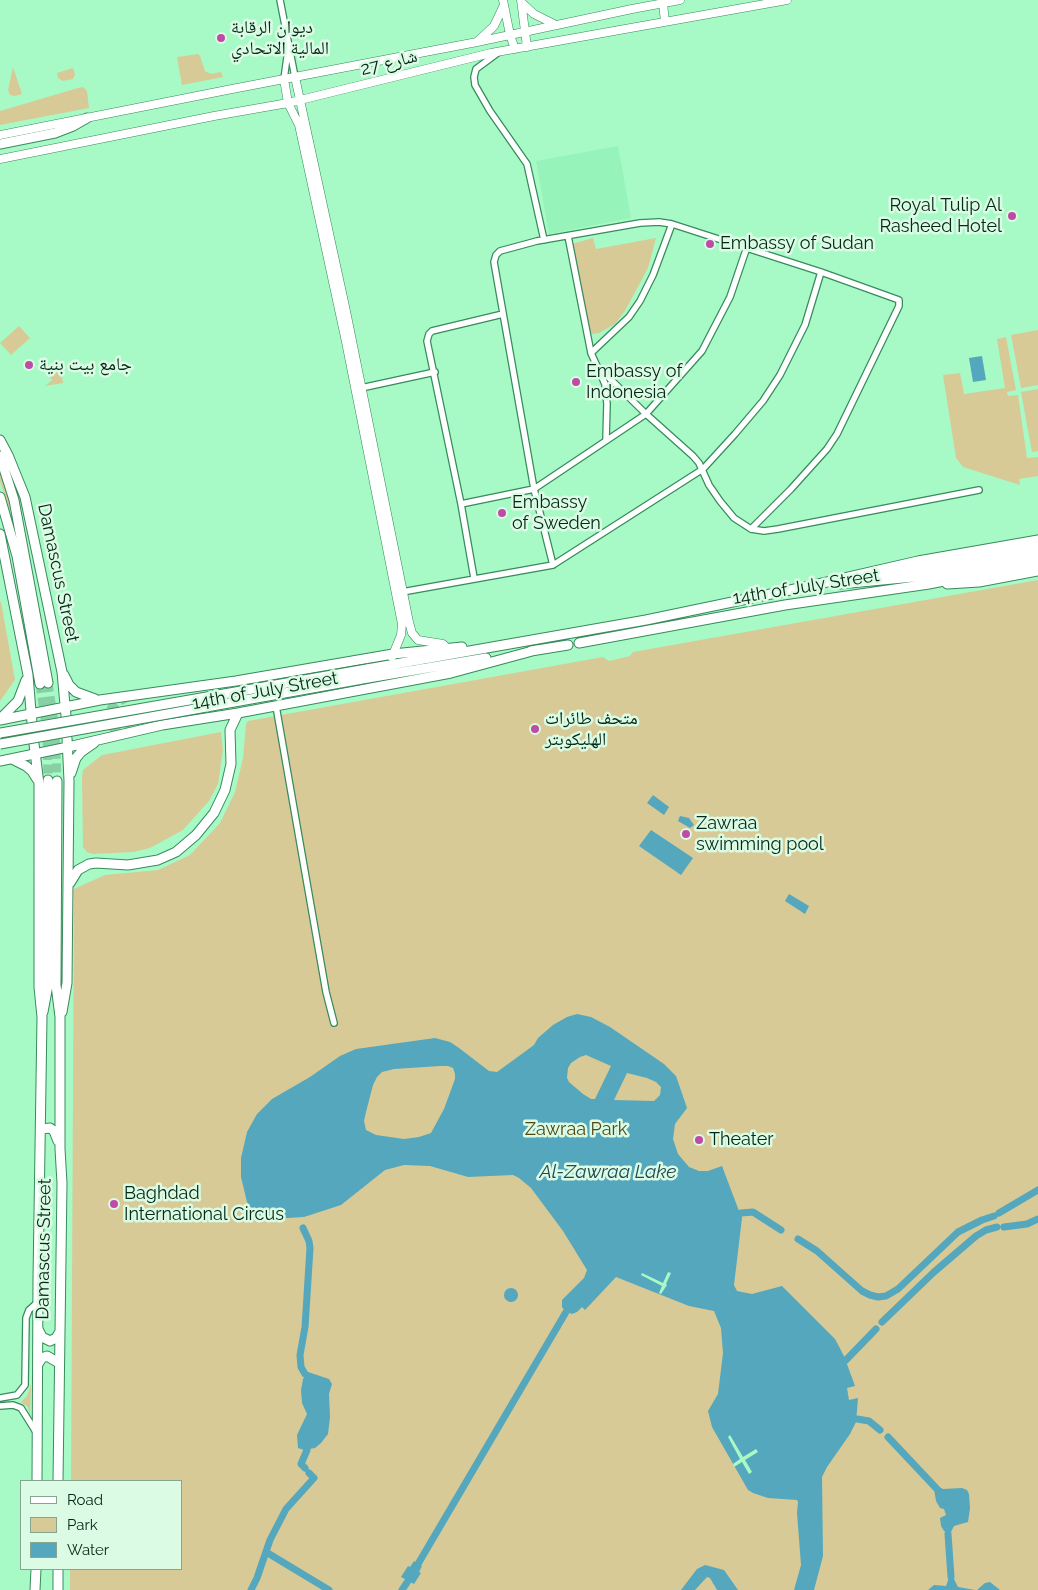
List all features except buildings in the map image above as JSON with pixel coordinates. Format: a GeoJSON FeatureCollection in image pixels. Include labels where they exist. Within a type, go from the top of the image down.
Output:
{"type":"FeatureCollection","features":[{"type":"Feature","properties":{"kind":"main road","name":"شارع 27"},"geometry":{"type":"LineString","coordinates":[[0,135],[477,42],[680,0]]}},
{"type":"Feature","properties":{"kind":"main road","name":"شارع 27"},"geometry":{"type":"LineString","coordinates":[[0,159],[288,103],[500,51],[787,0]]}},
{"type":"Feature","properties":{"kind":"main road"},"geometry":{"type":"LineString","coordinates":[[503,2],[515,49]]}},
{"type":"Feature","properties":{"kind":"main road"},"geometry":{"type":"LineString","coordinates":[[477,42],[494,26],[503,2]]}},
{"type":"Feature","properties":{"kind":"main road"},"geometry":{"type":"LineString","coordinates":[[522,2],[540,19],[556,25]]}},
{"type":"Feature","properties":{"kind":"main road"},"geometry":{"type":"LineString","coordinates":[[522,2],[527,47]]}},
{"type":"Feature","properties":{"kind":"main road"},"geometry":{"type":"LineString","coordinates":[[663,3],[665,22]]}},
{"type":"Feature","properties":{"kind":"main road"},"geometry":{"type":"LineString","coordinates":[[295,77],[409,622],[416,638],[422,641],[446,645],[447,648],[456,653],[459,663],[451,673]]}},
{"type":"Feature","properties":{"kind":"main road"},"geometry":{"type":"LineString","coordinates":[[284,79],[288,103],[299,125],[346,342],[402,624],[401,636],[388,665]]}},
{"type":"Feature","properties":{"kind":"main road"},"geometry":{"type":"LineString","coordinates":[[0,144],[54,132],[73,126],[87,118]]}},
{"type":"Feature","properties":{"kind":"main road","name":"Damascus Street"},"geometry":{"type":"LineString","coordinates":[[0,440],[25,497],[62,672],[65,712]]}},
{"type":"Feature","properties":{"kind":"main road","name":"Damascus Street"},"geometry":{"type":"LineString","coordinates":[[0,456],[14,500],[44,684],[17,556],[0,497]]}},
{"type":"Feature","properties":{"kind":"main road"},"geometry":{"type":"LineString","coordinates":[[0,534],[28,675],[32,718]]}},
{"type":"Feature","properties":{"kind":"main road","name":"14th of July Street"},"geometry":{"type":"LineString","coordinates":[[367,674],[388,665],[646,620],[918,561],[1038,540]]}},
{"type":"Feature","properties":{"kind":"main road"},"geometry":{"type":"LineString","coordinates":[[814,585],[890,574],[1038,548]]}},
{"type":"Feature","properties":{"kind":"main road","name":"14th of July Street"},"geometry":{"type":"LineString","coordinates":[[814,585],[924,576],[1038,555]]}},
{"type":"Feature","properties":{"kind":"main road","name":"14th of July Street"},"geometry":{"type":"LineString","coordinates":[[579,643],[785,605],[929,584],[1038,562]]}},
{"type":"Feature","properties":{"kind":"main road"},"geometry":{"type":"LineString","coordinates":[[929,584],[969,583],[1038,570]]}},
{"type":"Feature","properties":{"kind":"main road"},"geometry":{"type":"LineString","coordinates":[[646,620],[648,630]]}},
{"type":"Feature","properties":{"kind":"main road","name":"14th of July Street"},"geometry":{"type":"LineString","coordinates":[[0,720],[32,718],[65,712],[100,700],[236,681],[393,654],[532,640]]}},
{"type":"Feature","properties":{"kind":"main road","name":"14th of July Street"},"geometry":{"type":"LineString","coordinates":[[367,674],[459,663],[568,645]]}},
{"type":"Feature","properties":{"kind":"main road","name":"14th of July Street"},"geometry":{"type":"LineString","coordinates":[[0,761],[68,748],[162,725],[238,713],[451,673],[536,650]]}},
{"type":"Feature","properties":{"kind":"main road"},"geometry":{"type":"LineString","coordinates":[[62,672],[69,685],[76,692],[100,700]]}},
{"type":"Feature","properties":{"kind":"main road"},"geometry":{"type":"LineString","coordinates":[[0,733],[367,674]]}},
{"type":"Feature","properties":{"kind":"main road"},"geometry":{"type":"LineString","coordinates":[[0,744],[367,674]]}},
{"type":"Feature","properties":{"kind":"main road"},"geometry":{"type":"LineString","coordinates":[[0,720],[18,701],[28,675]]}},
{"type":"Feature","properties":{"kind":"main road"},"geometry":{"type":"LineString","coordinates":[[69,885],[75,874],[83,867],[96,863],[128,865],[158,860],[176,852],[196,835],[214,813],[225,790],[230,764],[230,730],[238,713]]}},
{"type":"Feature","properties":{"kind":"main road","name":"Damascus Street"},"geometry":{"type":"LineString","coordinates":[[60,1017],[67,983],[69,885],[67,738]]}},
{"type":"Feature","properties":{"kind":"main road"},"geometry":{"type":"LineString","coordinates":[[69,781],[76,758],[81,752],[97,741]]}},
{"type":"Feature","properties":{"kind":"main road","name":"Damascus Street"},"geometry":{"type":"LineString","coordinates":[[34,744],[39,784],[39,1002],[42,1017]]}},
{"type":"Feature","properties":{"kind":"main road"},"geometry":{"type":"LineString","coordinates":[[12,759],[32,771],[39,784]]}},
{"type":"Feature","properties":{"kind":"main road","name":"Damascus Street"},"geometry":{"type":"LineString","coordinates":[[37,1480],[42,1017],[48,985],[53,781],[56,985],[60,1017],[60,1149],[62,1183],[58,1480]]}},
{"type":"Feature","properties":{"kind":"main road"},"geometry":{"type":"LineString","coordinates":[[41,1129],[50,1128],[54,1131],[60,1149]]}},
{"type":"Feature","properties":{"kind":"main road"},"geometry":{"type":"LineString","coordinates":[[38,1329],[42,1337],[50,1342],[59,1333]]}},
{"type":"Feature","properties":{"kind":"main road"},"geometry":{"type":"LineString","coordinates":[[38,1364],[42,1358],[47,1356],[59,1363]]}},
{"type":"Feature","properties":{"kind":"main road"},"geometry":{"type":"LineString","coordinates":[[36,1570],[36,1590]]}},
{"type":"Feature","properties":{"kind":"main road"},"geometry":{"type":"LineString","coordinates":[[58,1570],[58,1590]]}},
{"type":"Feature","properties":{"kind":"street"},"geometry":{"type":"LineString","coordinates":[[280,0],[295,77]]}},
{"type":"Feature","properties":{"kind":"street"},"geometry":{"type":"LineString","coordinates":[[284,79],[288,45]]}},
{"type":"Feature","properties":{"kind":"street"},"geometry":{"type":"LineString","coordinates":[[500,51],[476,69],[474,77],[476,85],[490,111],[527,164],[544,240]]}},
{"type":"Feature","properties":{"kind":"street"},"geometry":{"type":"LineString","coordinates":[[553,565],[534,489],[494,262],[496,255],[500,251],[544,240],[640,223],[659,222],[672,224],[821,272],[899,300],[899,306],[837,434],[827,449],[751,529]]}},
{"type":"Feature","properties":{"kind":"street"},"geometry":{"type":"LineString","coordinates":[[591,353],[629,317],[640,301],[653,275],[672,224]]}},
{"type":"Feature","properties":{"kind":"street"},"geometry":{"type":"LineString","coordinates":[[568,236],[591,353],[600,369],[604,384],[607,404],[606,440]]}},
{"type":"Feature","properties":{"kind":"street"},"geometry":{"type":"LineString","coordinates":[[461,504],[534,489],[646,414],[702,351],[712,335],[730,297],[747,248]]}},
{"type":"Feature","properties":{"kind":"street"},"geometry":{"type":"LineString","coordinates":[[402,592],[553,565],[703,469],[763,401],[780,375],[805,325],[821,272]]}},
{"type":"Feature","properties":{"kind":"street"},"geometry":{"type":"LineString","coordinates":[[474,578],[428,334],[432,331],[502,314]]}},
{"type":"Feature","properties":{"kind":"street"},"geometry":{"type":"LineString","coordinates":[[600,369],[693,456],[703,469],[720,501],[734,518],[751,529],[764,531],[778,529],[979,490]]}},
{"type":"Feature","properties":{"kind":"street"},"geometry":{"type":"LineString","coordinates":[[361,388],[435,372]]}},
{"type":"Feature","properties":{"kind":"street"},"geometry":{"type":"LineString","coordinates":[[276,706],[326,992],[334,1023]]}},
{"type":"Feature","properties":{"kind":"street"},"geometry":{"type":"LineString","coordinates":[[0,1398],[17,1395],[25,1385],[26,1318],[31,1307],[38,1302]]}},
{"type":"Feature","properties":{"kind":"street"},"geometry":{"type":"LineString","coordinates":[[0,1406],[21,1408],[37,1433]]}},
{"type":"Feature","properties":{"kind":"shaded area"},"geometry":{"type":"Polygon","coordinates":[[[618,146],[631,218],[549,234],[536,161],[618,146]]]}},
{"type":"Feature","properties":{"kind":"green space"},"geometry":{"type":"Polygon","coordinates":[[[198,54],[205,71],[211,74],[221,72],[223,77],[182,85],[177,57],[198,54]]]}},
{"type":"Feature","properties":{"kind":"green space"},"geometry":{"type":"Polygon","coordinates":[[[13,67],[22,94],[15,96],[10,95],[8,90],[13,67]]]}},
{"type":"Feature","properties":{"kind":"green space"},"geometry":{"type":"Polygon","coordinates":[[[73,68],[75,74],[73,79],[63,81],[58,78],[57,73],[73,68]]]}},
{"type":"Feature","properties":{"kind":"green space"},"geometry":{"type":"Polygon","coordinates":[[[83,87],[87,91],[89,108],[0,125],[0,111],[83,87]]]}},
{"type":"Feature","properties":{"kind":"green space"},"geometry":{"type":"Polygon","coordinates":[[[593,238],[596,249],[656,238],[648,268],[625,311],[615,324],[599,333],[592,334],[590,332],[572,244],[593,238]]]}},
{"type":"Feature","properties":{"kind":"green space"},"geometry":{"type":"Polygon","coordinates":[[[19,326],[30,338],[11,355],[0,343],[19,326]]]}},
{"type":"Feature","properties":{"kind":"green space"},"geometry":{"type":"Polygon","coordinates":[[[1038,330],[1038,385],[1021,388],[1011,335],[1038,330]]]}},
{"type":"Feature","properties":{"kind":"green space"},"geometry":{"type":"Polygon","coordinates":[[[1006,337],[1016,390],[1007,392],[1008,396],[1018,395],[1027,458],[1038,457],[1038,476],[1019,479],[1020,485],[963,467],[956,458],[943,375],[960,373],[964,394],[1005,388],[997,339],[1006,337]]]}},
{"type":"Feature","properties":{"kind":"green space"},"geometry":{"type":"Polygon","coordinates":[[[61,369],[63,383],[45,386],[52,380],[50,377],[61,369]]]}},
{"type":"Feature","properties":{"kind":"green space"},"geometry":{"type":"Polygon","coordinates":[[[1038,389],[1038,451],[1032,452],[1021,392],[1038,389]]]}},
{"type":"Feature","properties":{"kind":"green space"},"geometry":{"type":"Polygon","coordinates":[[[0,472],[12,510],[10,511],[0,481],[0,472]]]}},
{"type":"Feature","properties":{"kind":"green space","name":"Zawraa Park"},"geometry":{"type":"Polygon","coordinates":[[[1038,580],[1038,1590],[70,1590],[70,1570],[182,1570],[182,1480],[71,1480],[74,889],[105,875],[158,870],[190,855],[220,823],[235,792],[243,758],[246,724],[248,721],[603,657],[609,661],[630,656],[633,652],[1038,580]]]}},
{"type":"Feature","properties":{"kind":"green space"},"geometry":{"type":"Polygon","coordinates":[[[0,602],[15,680],[0,701],[0,602]]]}},
{"type":"Feature","properties":{"kind":"green space"},"geometry":{"type":"Polygon","coordinates":[[[221,732],[223,750],[218,784],[209,801],[183,830],[150,848],[133,852],[93,854],[87,852],[83,847],[83,770],[102,755],[221,732]]]}},
{"type":"Feature","properties":{"kind":"green space"},"geometry":{"type":"Polygon","coordinates":[[[31,1384],[30,1416],[28,1407],[21,1402],[27,1396],[31,1384]]]}},
{"type":"Feature","properties":{"kind":"water"},"geometry":{"type":"Polygon","coordinates":[[[982,356],[986,380],[973,382],[969,358],[982,356]]]}},
{"type":"Feature","properties":{"kind":"water"},"geometry":{"type":"Polygon","coordinates":[[[653,795],[669,807],[664,815],[647,803],[653,795]]]}},
{"type":"Feature","properties":{"kind":"water"},"geometry":{"type":"Polygon","coordinates":[[[680,816],[689,818],[694,825],[690,828],[678,821],[680,816]]]}},
{"type":"Feature","properties":{"kind":"water"},"geometry":{"type":"Polygon","coordinates":[[[651,830],[693,858],[681,875],[639,846],[651,830]]]}},
{"type":"Feature","properties":{"kind":"water"},"geometry":{"type":"Polygon","coordinates":[[[789,894],[809,906],[805,914],[785,901],[789,894]]]}},
{"type":"Feature","properties":{"kind":"water","name":"Al-Zawraa Lake"},"geometry":{"type":"Polygon","coordinates":[[[577,1014],[591,1017],[610,1027],[664,1064],[676,1076],[687,1108],[675,1124],[673,1139],[678,1154],[689,1167],[699,1171],[708,1171],[722,1166],[739,1211],[741,1211],[742,1218],[734,1285],[737,1291],[752,1294],[782,1286],[835,1339],[844,1356],[855,1386],[847,1388],[849,1400],[858,1398],[856,1422],[822,1477],[823,1556],[814,1590],[794,1590],[801,1565],[797,1500],[768,1498],[748,1490],[712,1427],[708,1411],[718,1394],[723,1353],[721,1328],[714,1311],[689,1306],[616,1277],[585,1310],[582,1307],[572,1314],[565,1311],[562,1307],[562,1300],[584,1278],[587,1270],[563,1231],[531,1188],[513,1175],[468,1177],[430,1166],[404,1165],[385,1170],[341,1205],[304,1217],[271,1219],[255,1213],[247,1202],[241,1177],[241,1158],[247,1132],[257,1114],[272,1099],[310,1077],[340,1056],[356,1049],[435,1038],[450,1042],[489,1071],[497,1072],[534,1045],[538,1038],[553,1025],[577,1014]],[[586,1055],[571,1063],[568,1068],[567,1078],[583,1094],[591,1099],[595,1099],[611,1066],[586,1055]],[[440,1066],[394,1069],[382,1072],[373,1085],[364,1121],[366,1130],[376,1135],[404,1139],[431,1133],[444,1109],[455,1079],[453,1068],[440,1066]],[[627,1073],[614,1100],[654,1101],[660,1095],[661,1087],[656,1082],[647,1078],[627,1073]]]}},
{"type":"Feature","properties":{"kind":"water"},"geometry":{"type":"Polygon","coordinates":[[[508,1288],[514,1288],[518,1295],[514,1302],[508,1302],[504,1298],[504,1292],[508,1288]]]}},
{"type":"Feature","properties":{"kind":"water"},"geometry":{"type":"Polygon","coordinates":[[[308,1372],[329,1379],[332,1384],[329,1394],[330,1417],[328,1434],[315,1448],[304,1450],[298,1448],[297,1435],[307,1414],[302,1403],[301,1390],[303,1379],[308,1372]]]}},
{"type":"Feature","properties":{"kind":"water"},"geometry":{"type":"Polygon","coordinates":[[[938,1486],[943,1489],[962,1488],[967,1490],[969,1494],[968,1522],[954,1526],[950,1534],[944,1531],[941,1526],[940,1518],[946,1515],[944,1509],[940,1508],[936,1501],[934,1489],[938,1486]]]}},
{"type":"Feature","properties":{"kind":"water"},"geometry":{"type":"Polygon","coordinates":[[[414,1561],[422,1566],[419,1572],[421,1573],[414,1584],[401,1577],[408,1566],[410,1567],[414,1561]]]}},
{"type":"Feature","properties":{"kind":"water"},"geometry":{"type":"Polygon","coordinates":[[[705,1565],[724,1570],[738,1590],[717,1590],[710,1578],[707,1577],[695,1590],[681,1590],[697,1569],[705,1565]]]}},
{"type":"Feature","properties":{"kind":"water"},"geometry":{"type":"Polygon","coordinates":[[[953,1577],[958,1587],[975,1590],[928,1590],[934,1585],[946,1586],[949,1578],[953,1577]]]}},
{"type":"Feature","properties":{"kind":"water"},"geometry":{"type":"Polygon","coordinates":[[[990,1582],[1000,1590],[977,1590],[985,1583],[990,1582]]]}},
{"type":"Feature","properties":{"kind":"pier"},"geometry":{"type":"Polygon","coordinates":[[[668,1272],[671,1273],[667,1285],[661,1294],[659,1293],[662,1286],[641,1275],[642,1273],[663,1283],[668,1272]]]}},
{"type":"Feature","properties":{"kind":"pier"},"geometry":{"type":"Polygon","coordinates":[[[730,1435],[743,1457],[756,1449],[758,1452],[745,1460],[752,1472],[749,1474],[742,1462],[734,1467],[733,1464],[740,1459],[728,1437],[730,1435]]]}},
{"type":"Feature","properties":{"kind":"waterway"},"geometry":{"type":"LineString","coordinates":[[999,1213],[1038,1190]]}},
{"type":"Feature","properties":{"kind":"waterway"},"geometry":{"type":"LineString","coordinates":[[741,1213],[753,1212],[781,1230]]}},
{"type":"Feature","properties":{"kind":"waterway"},"geometry":{"type":"LineString","coordinates":[[798,1239],[817,1251],[862,1291],[878,1297],[886,1296],[898,1289],[958,1232],[994,1216]]}},
{"type":"Feature","properties":{"kind":"waterway"},"geometry":{"type":"LineString","coordinates":[[1004,1227],[1027,1224],[1038,1219]]}},
{"type":"Feature","properties":{"kind":"waterway"},"geometry":{"type":"LineString","coordinates":[[882,1322],[934,1272],[976,1236],[986,1230],[997,1227]]}},
{"type":"Feature","properties":{"kind":"waterway"},"geometry":{"type":"LineString","coordinates":[[303,1228],[310,1248],[305,1327],[300,1355],[301,1367],[305,1374]]}},
{"type":"Feature","properties":{"kind":"waterway"},"geometry":{"type":"LineString","coordinates":[[418,1564],[566,1312]]}},
{"type":"Feature","properties":{"kind":"waterway"},"geometry":{"type":"LineString","coordinates":[[846,1360],[876,1329]]}},
{"type":"Feature","properties":{"kind":"waterway"},"geometry":{"type":"LineString","coordinates":[[857,1419],[869,1421],[880,1430]]}},
{"type":"Feature","properties":{"kind":"waterway"},"geometry":{"type":"LineString","coordinates":[[888,1437],[936,1488]]}},
{"type":"Feature","properties":{"kind":"waterway"},"geometry":{"type":"LineString","coordinates":[[305,1468],[301,1464],[307,1450]]}},
{"type":"Feature","properties":{"kind":"waterway"},"geometry":{"type":"LineString","coordinates":[[251,1590],[270,1540],[286,1509],[314,1478],[309,1473]]}},
{"type":"Feature","properties":{"kind":"waterway"},"geometry":{"type":"LineString","coordinates":[[948,1534],[951,1577]]}},
{"type":"Feature","properties":{"kind":"waterway"},"geometry":{"type":"LineString","coordinates":[[266,1552],[329,1590]]}},
{"type":"Feature","properties":{"kind":"waterway"},"geometry":{"type":"LineString","coordinates":[[402,1590],[408,1581]]}},
{"type":"Feature","properties":{"kind":"tunnel"},"geometry":{"type":"LineString","coordinates":[[48,683],[55,729],[57,781]]}},
{"type":"Feature","properties":{"kind":"tunnel"},"geometry":{"type":"LineString","coordinates":[[40,684],[47,731],[48,780]]}},
{"type":"Feature","properties":{"kind":"tunnel"},"geometry":{"type":"LineString","coordinates":[[128,697],[112,707],[108,719],[113,728],[132,730]]}},
{"type":"Feature","properties":{"kind":"place","name":"ديوان الرقابة المالية الاتحادي"},"geometry":{"type":"Point","coordinates":[221,38]}},
{"type":"Feature","properties":{"kind":"place","name":"Royal Tulip Al Rasheed Hotel"},"geometry":{"type":"Point","coordinates":[1012,216]}},
{"type":"Feature","properties":{"kind":"place","name":"Embassy of Sudan"},"geometry":{"type":"Point","coordinates":[710,244]}},
{"type":"Feature","properties":{"kind":"place","name":"جامع بيت بنية"},"geometry":{"type":"Point","coordinates":[29,365]}},
{"type":"Feature","properties":{"kind":"place","name":"Embassy of Indonesia"},"geometry":{"type":"Point","coordinates":[576,382]}},
{"type":"Feature","properties":{"kind":"place","name":"Embassy of Sweden"},"geometry":{"type":"Point","coordinates":[502,513]}},
{"type":"Feature","properties":{"kind":"place","name":"متحف طائرات الهليكوبتر"},"geometry":{"type":"Point","coordinates":[535,729]}},
{"type":"Feature","properties":{"kind":"place","name":"Zawraa swimming pool"},"geometry":{"type":"Point","coordinates":[686,834]}},
{"type":"Feature","properties":{"kind":"place","name":"Theater"},"geometry":{"type":"Point","coordinates":[699,1140]}},
{"type":"Feature","properties":{"kind":"place","name":"Baghdad International Circus"},"geometry":{"type":"Point","coordinates":[114,1204]}}]}
